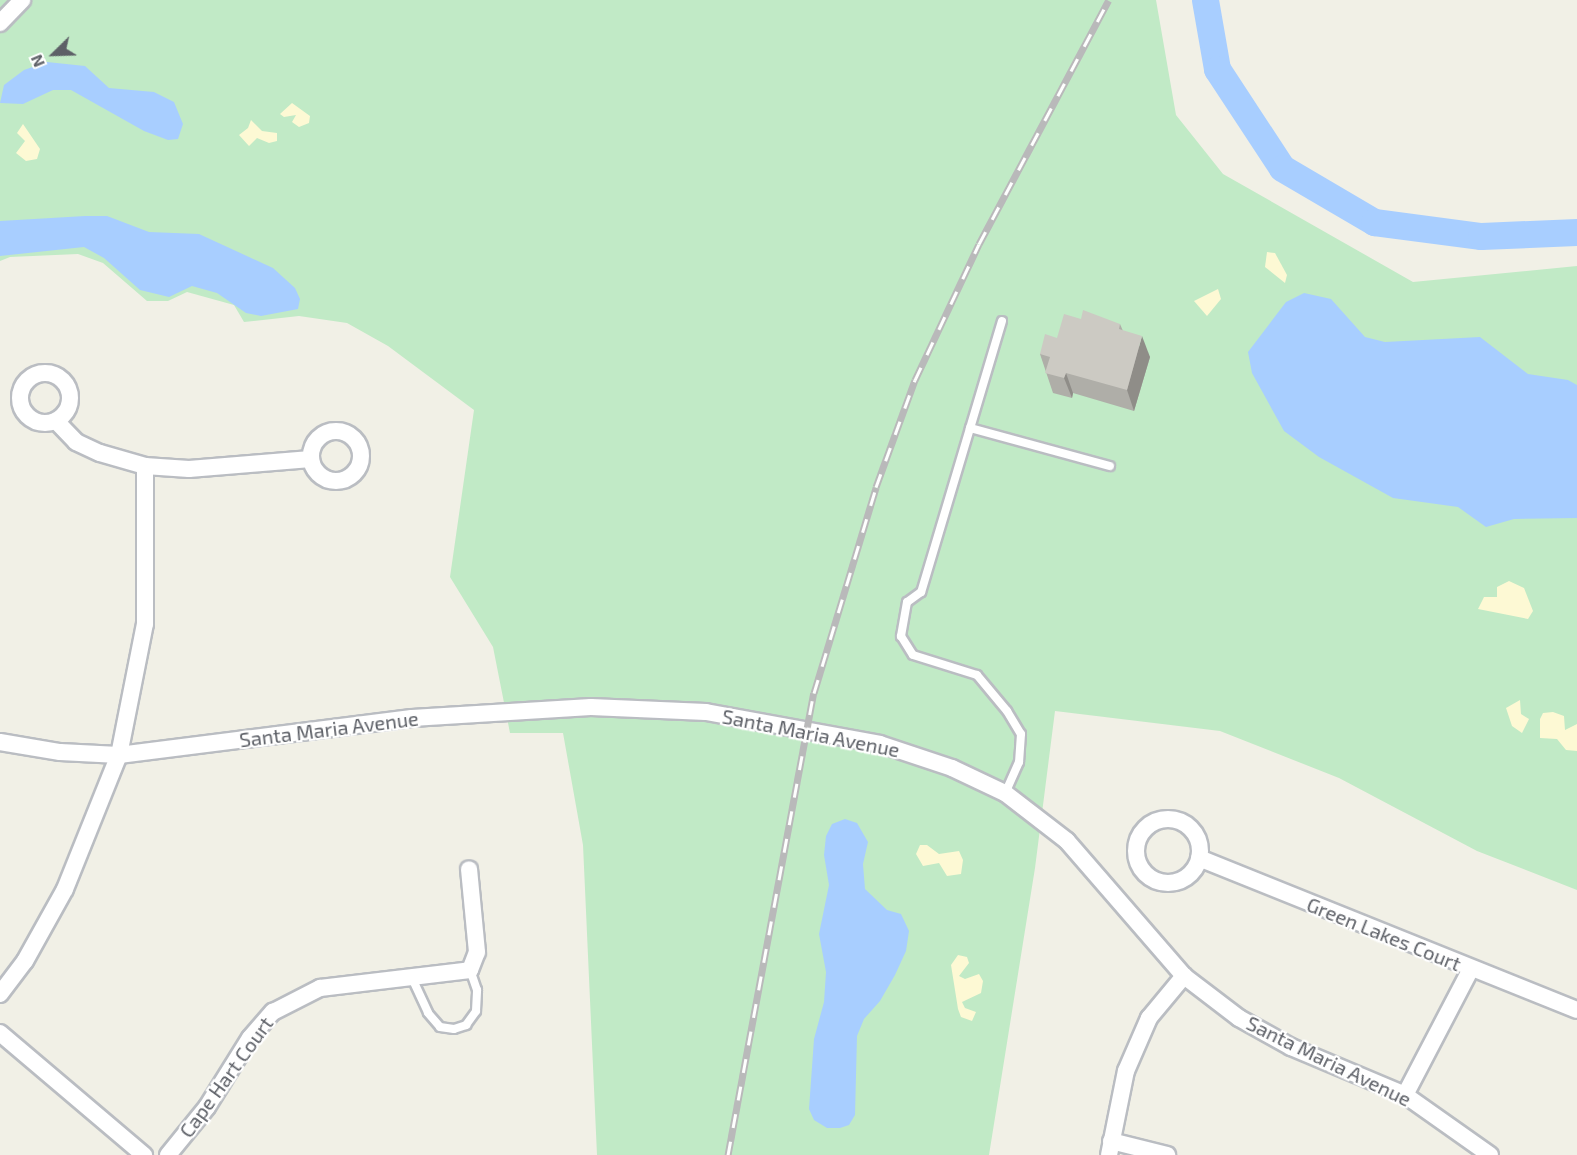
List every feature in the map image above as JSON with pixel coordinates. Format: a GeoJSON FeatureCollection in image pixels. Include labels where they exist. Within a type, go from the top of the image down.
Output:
{"type":"FeatureCollection","features":[{"type":"Feature","properties":{"kind":"street"},"geometry":{"type":"LineString","coordinates":[[0,22],[22,0]]}},
{"type":"Feature","properties":{"kind":"street"},"geometry":{"type":"LineString","coordinates":[[56,421],[76,442],[100,453],[145,466],[189,469],[311,459]]}},
{"type":"Feature","properties":{"kind":"street"},"geometry":{"type":"LineString","coordinates":[[0,994],[25,961],[65,889],[119,755],[145,624],[145,466]]}},
{"type":"Feature","properties":{"kind":"street","name":"Santa Maria Avenue"},"geometry":{"type":"LineString","coordinates":[[0,742],[60,752],[119,755],[411,718],[591,707],[706,712],[791,725],[880,744],[952,768],[1005,793],[1066,841],[1184,976],[1239,1018],[1291,1047],[1405,1095],[1490,1155]]}},
{"type":"Feature","properties":{"kind":"street","name":"Green Lakes Court"},"geometry":{"type":"LineString","coordinates":[[1199,858],[1575,1011]]}},
{"type":"Feature","properties":{"kind":"street"},"geometry":{"type":"LineString","coordinates":[[469,869],[477,952],[470,970]]}},
{"type":"Feature","properties":{"kind":"street"},"geometry":{"type":"LineString","coordinates":[[1405,1095],[1471,969]]}},
{"type":"Feature","properties":{"kind":"street","name":"Cape Hart Court"},"geometry":{"type":"LineString","coordinates":[[168,1155],[207,1107],[250,1038],[273,1012],[320,988],[470,970]]}},
{"type":"Feature","properties":{"kind":"street"},"geometry":{"type":"LineString","coordinates":[[1167,1155],[1110,1148],[1126,1071],[1149,1018],[1184,976]]}},
{"type":"Feature","properties":{"kind":"street"},"geometry":{"type":"LineString","coordinates":[[0,1033],[144,1155]]}},
{"type":"Feature","properties":{"kind":"lane"},"geometry":{"type":"LineString","coordinates":[[1002,321],[921,592],[907,602],[901,636],[913,655],[977,675],[1007,711],[1021,734],[1019,762],[1005,793]]}},
{"type":"Feature","properties":{"kind":"lane"},"geometry":{"type":"LineString","coordinates":[[970,428],[1110,466]]}},
{"type":"Feature","properties":{"kind":"lane"},"geometry":{"type":"LineString","coordinates":[[412,978],[428,1013],[440,1027],[454,1029],[466,1025],[476,1011],[477,990],[470,970]]}},
{"type":"Feature","properties":{"kind":"green space"},"geometry":{"type":"Polygon","coordinates":[[[0,0],[1156,0],[1176,115],[1223,174],[1413,282],[1577,266],[1577,890],[1477,851],[1339,778],[1220,731],[1055,711],[1035,868],[989,1155],[597,1155],[583,845],[563,733],[510,733],[493,647],[450,577],[474,410],[388,346],[347,323],[299,316],[244,322],[234,305],[187,292],[168,301],[147,301],[103,263],[78,254],[10,257],[0,261],[0,0]]]}},
{"type":"Feature","properties":{"kind":"sand"},"geometry":{"type":"Polygon","coordinates":[[[292,103],[310,116],[309,123],[299,127],[292,122],[296,115],[284,117],[280,114],[292,103]]]}},
{"type":"Feature","properties":{"kind":"sand"},"geometry":{"type":"Polygon","coordinates":[[[251,120],[262,131],[277,133],[277,141],[269,143],[257,138],[249,146],[239,135],[248,128],[251,120]]]}},
{"type":"Feature","properties":{"kind":"sand"},"geometry":{"type":"Polygon","coordinates":[[[23,124],[40,149],[37,159],[26,161],[16,153],[25,141],[17,133],[23,124]]]}},
{"type":"Feature","properties":{"kind":"sand"},"geometry":{"type":"Polygon","coordinates":[[[1267,252],[1275,253],[1287,275],[1285,283],[1265,267],[1267,252]]]}},
{"type":"Feature","properties":{"kind":"sand"},"geometry":{"type":"Polygon","coordinates":[[[1218,289],[1221,299],[1207,316],[1194,301],[1218,289]]]}},
{"type":"Feature","properties":{"kind":"sand"},"geometry":{"type":"Polygon","coordinates":[[[1509,581],[1524,588],[1533,611],[1528,619],[1478,609],[1484,597],[1497,597],[1497,587],[1509,581]]]}},
{"type":"Feature","properties":{"kind":"sand"},"geometry":{"type":"Polygon","coordinates":[[[1520,700],[1521,714],[1529,719],[1522,733],[1512,726],[1506,708],[1520,700]]]}},
{"type":"Feature","properties":{"kind":"sand"},"geometry":{"type":"Polygon","coordinates":[[[1553,712],[1564,716],[1565,730],[1577,724],[1577,751],[1566,750],[1557,739],[1540,738],[1540,719],[1543,713],[1553,712]]]}},
{"type":"Feature","properties":{"kind":"sand"},"geometry":{"type":"Polygon","coordinates":[[[920,845],[927,845],[939,854],[959,851],[963,860],[961,874],[947,876],[939,863],[923,866],[916,854],[920,845]]]}},
{"type":"Feature","properties":{"kind":"sand"},"geometry":{"type":"Polygon","coordinates":[[[958,955],[967,957],[969,963],[959,976],[965,979],[979,974],[983,981],[981,993],[962,1002],[965,1008],[976,1012],[972,1021],[961,1017],[958,1009],[951,965],[958,955]]]}},
{"type":"Feature","properties":{"kind":"water"},"geometry":{"type":"Polygon","coordinates":[[[47,62],[85,66],[109,88],[154,92],[174,102],[183,124],[178,139],[168,140],[144,131],[71,90],[53,90],[23,104],[0,103],[4,85],[24,70],[47,62]]]}},
{"type":"Feature","properties":{"kind":"water"},"geometry":{"type":"Polygon","coordinates":[[[107,216],[149,232],[199,234],[273,268],[295,288],[300,299],[298,309],[261,316],[246,313],[217,293],[192,286],[169,297],[140,290],[104,258],[84,247],[0,256],[0,221],[107,216]]]}},
{"type":"Feature","properties":{"kind":"water"},"geometry":{"type":"Polygon","coordinates":[[[1304,293],[1331,299],[1365,337],[1385,342],[1480,337],[1528,374],[1568,380],[1577,385],[1577,518],[1514,519],[1486,527],[1458,507],[1393,498],[1319,457],[1284,431],[1252,373],[1248,352],[1286,302],[1304,293]]]}},
{"type":"Feature","properties":{"kind":"water"},"geometry":{"type":"Polygon","coordinates":[[[845,819],[857,823],[868,842],[863,864],[865,889],[887,910],[901,914],[909,931],[906,951],[895,975],[880,1001],[864,1019],[857,1036],[855,1115],[849,1125],[827,1128],[814,1120],[809,1109],[814,1039],[824,1002],[826,972],[819,934],[829,885],[824,855],[826,836],[832,824],[845,819]]]}},
{"type":"Feature","properties":{"kind":"building"},"geometry":{"type":"Polygon","coordinates":[[[1083,310],[1120,324],[1119,329],[1142,336],[1127,390],[1066,373],[1064,378],[1045,373],[1050,357],[1040,354],[1045,334],[1057,338],[1064,314],[1081,319],[1083,310]]]}},
{"type":"Feature","properties":{"kind":"waterway"},"geometry":{"type":"LineString","coordinates":[[1205,0],[1217,69],[1282,168],[1374,222],[1481,236],[1577,232]]}},
{"type":"Feature","properties":{"kind":"railway"},"geometry":{"type":"LineString","coordinates":[[728,1155],[814,693],[876,487],[915,380],[979,244],[1109,0]]}}]}
